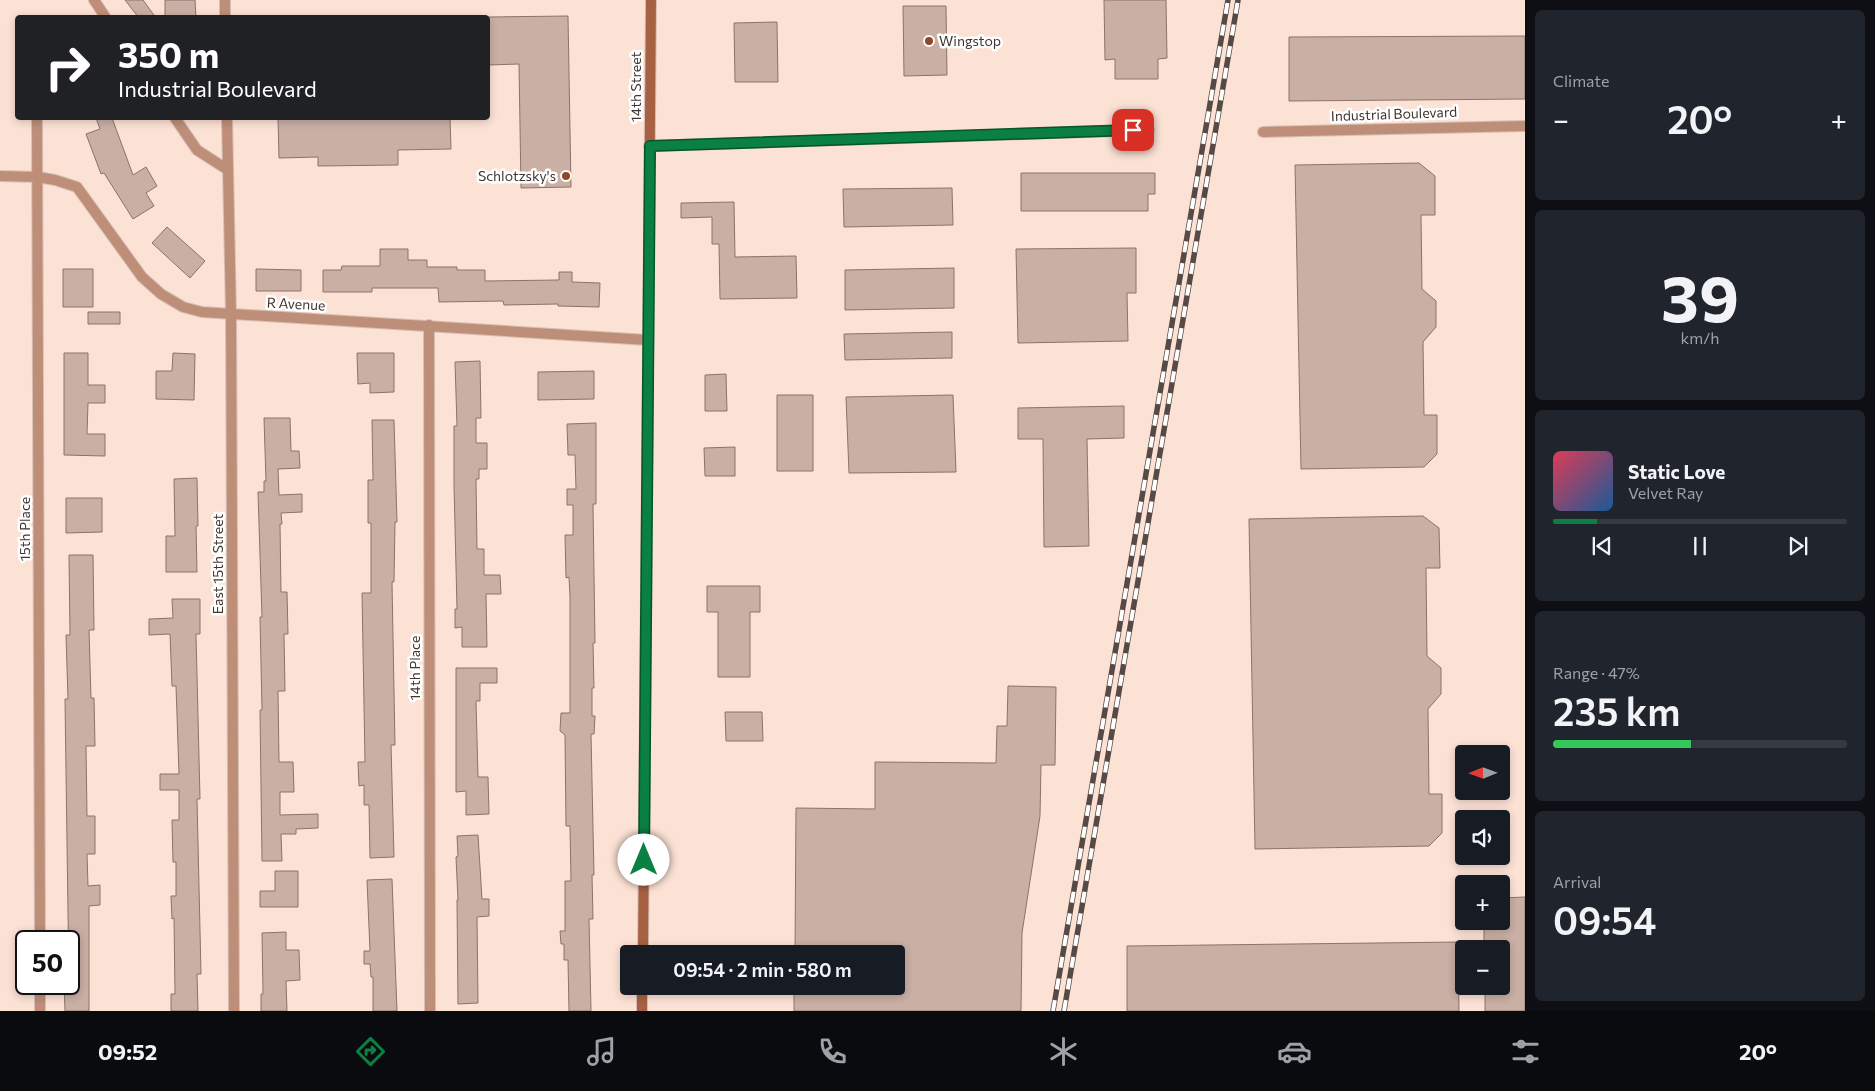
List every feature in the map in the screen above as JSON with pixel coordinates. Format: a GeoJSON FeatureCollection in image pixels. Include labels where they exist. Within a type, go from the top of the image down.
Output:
{"type":"FeatureCollection","features":[{"type":"Feature","properties":{"kind":"main road","name":"14th Street"},"geometry":{"type":"LineString","coordinates":[[643,945],[651,0]]}},
{"type":"Feature","properties":{"kind":"main road"},"geometry":{"type":"LineString","coordinates":[[642,995],[642,1011]]}},
{"type":"Feature","properties":{"kind":"street"},"geometry":{"type":"LineString","coordinates":[[94,0],[104,15]]}},
{"type":"Feature","properties":{"kind":"street"},"geometry":{"type":"LineString","coordinates":[[225,0],[225,15]]}},
{"type":"Feature","properties":{"kind":"street","name":"15th Place"},"geometry":{"type":"LineString","coordinates":[[37,120],[40,930]]}},
{"type":"Feature","properties":{"kind":"street"},"geometry":{"type":"LineString","coordinates":[[176,120],[197,150],[228,170]]}},
{"type":"Feature","properties":{"kind":"street","name":"East 15th Street"},"geometry":{"type":"LineString","coordinates":[[227,120],[231,314],[234,1011]]}},
{"type":"Feature","properties":{"kind":"street","name":"Industrial Boulevard"},"geometry":{"type":"LineString","coordinates":[[1263,132],[1525,126]]}},
{"type":"Feature","properties":{"kind":"street"},"geometry":{"type":"LineString","coordinates":[[650,146],[1149,130]]}},
{"type":"Feature","properties":{"kind":"street","name":"R Avenue"},"geometry":{"type":"LineString","coordinates":[[0,176],[38,177],[77,187],[142,277],[161,294],[183,307],[202,312],[648,340]]}},
{"type":"Feature","properties":{"kind":"street","name":"14th Place"},"geometry":{"type":"LineString","coordinates":[[429,325],[430,1011]]}},
{"type":"Feature","properties":{"kind":"street"},"geometry":{"type":"LineString","coordinates":[[40,995],[40,1011]]}},
{"type":"Feature","properties":{"kind":"building"},"geometry":{"type":"Polygon","coordinates":[[[125,0],[143,0],[154,15],[137,15],[125,0]]]}},
{"type":"Feature","properties":{"kind":"building"},"geometry":{"type":"Polygon","coordinates":[[[165,0],[195,0],[196,15],[165,15],[165,0]]]}},
{"type":"Feature","properties":{"kind":"building"},"geometry":{"type":"Polygon","coordinates":[[[1104,0],[1166,0],[1167,58],[1158,59],[1158,79],[1115,79],[1115,59],[1105,60],[1104,0]]]}},
{"type":"Feature","properties":{"kind":"building"},"geometry":{"type":"Polygon","coordinates":[[[903,6],[946,6],[947,75],[904,76],[903,6]]]}},
{"type":"Feature","properties":{"kind":"building"},"geometry":{"type":"Polygon","coordinates":[[[568,16],[571,187],[521,188],[519,64],[490,65],[490,17],[568,16]]]}},
{"type":"Feature","properties":{"kind":"building"},"geometry":{"type":"Polygon","coordinates":[[[777,22],[778,82],[735,82],[734,23],[777,22]]]}},
{"type":"Feature","properties":{"kind":"building"},"geometry":{"type":"Polygon","coordinates":[[[1525,36],[1525,99],[1289,101],[1289,37],[1525,36]]]}},
{"type":"Feature","properties":{"kind":"building"},"geometry":{"type":"Polygon","coordinates":[[[97,120],[113,120],[133,175],[146,167],[157,186],[146,193],[154,206],[133,219],[104,173],[101,174],[86,134],[100,129],[97,120]]]}},
{"type":"Feature","properties":{"kind":"building"},"geometry":{"type":"Polygon","coordinates":[[[278,120],[450,120],[451,149],[398,150],[398,165],[318,166],[318,157],[279,158],[278,120]]]}},
{"type":"Feature","properties":{"kind":"building"},"geometry":{"type":"Polygon","coordinates":[[[1419,163],[1435,176],[1435,215],[1421,215],[1422,289],[1436,301],[1436,327],[1423,342],[1424,415],[1437,415],[1437,454],[1424,467],[1301,469],[1295,165],[1419,163]]]}},
{"type":"Feature","properties":{"kind":"building"},"geometry":{"type":"Polygon","coordinates":[[[1021,173],[1155,173],[1155,194],[1148,194],[1148,211],[1021,211],[1021,173]]]}},
{"type":"Feature","properties":{"kind":"building"},"geometry":{"type":"Polygon","coordinates":[[[952,188],[953,225],[844,227],[843,189],[952,188]]]}},
{"type":"Feature","properties":{"kind":"building"},"geometry":{"type":"Polygon","coordinates":[[[734,202],[735,257],[796,256],[797,298],[720,299],[719,244],[712,244],[712,217],[681,218],[681,203],[734,202]]]}},
{"type":"Feature","properties":{"kind":"building"},"geometry":{"type":"Polygon","coordinates":[[[167,227],[205,261],[190,278],[152,243],[167,227]]]}},
{"type":"Feature","properties":{"kind":"building"},"geometry":{"type":"Polygon","coordinates":[[[1136,248],[1136,293],[1127,293],[1128,341],[1018,343],[1016,249],[1136,248]]]}},
{"type":"Feature","properties":{"kind":"building"},"geometry":{"type":"Polygon","coordinates":[[[380,249],[408,249],[408,260],[427,260],[427,267],[457,267],[457,270],[485,270],[485,281],[559,280],[559,272],[572,272],[572,282],[600,283],[599,307],[558,306],[558,304],[504,305],[503,301],[439,302],[438,288],[372,288],[372,292],[323,292],[323,270],[341,270],[342,266],[380,266],[380,249]]]}},
{"type":"Feature","properties":{"kind":"building"},"geometry":{"type":"Polygon","coordinates":[[[954,268],[954,308],[845,310],[845,270],[954,268]]]}},
{"type":"Feature","properties":{"kind":"building"},"geometry":{"type":"Polygon","coordinates":[[[63,269],[93,269],[93,307],[63,307],[63,269]]]}},
{"type":"Feature","properties":{"kind":"building"},"geometry":{"type":"Polygon","coordinates":[[[256,269],[301,270],[301,291],[256,291],[256,269]]]}},
{"type":"Feature","properties":{"kind":"building"},"geometry":{"type":"Polygon","coordinates":[[[88,312],[120,312],[120,324],[88,324],[88,312]]]}},
{"type":"Feature","properties":{"kind":"building"},"geometry":{"type":"Polygon","coordinates":[[[952,332],[952,358],[845,360],[844,334],[952,332]]]}},
{"type":"Feature","properties":{"kind":"building"},"geometry":{"type":"Polygon","coordinates":[[[64,353],[88,353],[88,385],[105,385],[105,403],[88,403],[87,434],[105,434],[105,456],[64,455],[64,353]]]}},
{"type":"Feature","properties":{"kind":"building"},"geometry":{"type":"Polygon","coordinates":[[[173,353],[195,354],[194,400],[156,399],[156,371],[172,371],[173,353]]]}},
{"type":"Feature","properties":{"kind":"building"},"geometry":{"type":"Polygon","coordinates":[[[357,353],[394,353],[394,392],[370,393],[370,383],[358,384],[357,353]]]}},
{"type":"Feature","properties":{"kind":"building"},"geometry":{"type":"Polygon","coordinates":[[[480,361],[481,418],[476,418],[476,443],[487,443],[487,469],[479,469],[479,479],[476,479],[477,549],[484,549],[484,575],[500,575],[501,594],[486,594],[487,647],[462,647],[462,627],[455,628],[455,609],[457,609],[454,426],[457,426],[455,362],[480,361]]]}},
{"type":"Feature","properties":{"kind":"building"},"geometry":{"type":"Polygon","coordinates":[[[594,371],[594,399],[538,400],[538,372],[594,371]]]}},
{"type":"Feature","properties":{"kind":"building"},"geometry":{"type":"Polygon","coordinates":[[[726,374],[727,411],[705,411],[705,375],[726,374]]]}},
{"type":"Feature","properties":{"kind":"building"},"geometry":{"type":"Polygon","coordinates":[[[777,395],[813,395],[813,471],[777,471],[777,395]]]}},
{"type":"Feature","properties":{"kind":"building"},"geometry":{"type":"Polygon","coordinates":[[[953,395],[956,472],[849,473],[846,397],[953,395]]]}},
{"type":"Feature","properties":{"kind":"building"},"geometry":{"type":"Polygon","coordinates":[[[1124,406],[1124,438],[1087,439],[1089,546],[1044,547],[1043,439],[1018,439],[1018,408],[1124,406]]]}},
{"type":"Feature","properties":{"kind":"building"},"geometry":{"type":"Polygon","coordinates":[[[264,418],[290,418],[291,451],[299,451],[300,468],[278,469],[279,495],[302,494],[302,512],[281,513],[282,524],[280,524],[281,592],[287,592],[288,634],[284,634],[285,691],[278,691],[279,762],[293,762],[294,792],[280,792],[280,815],[318,814],[318,828],[296,829],[296,834],[281,834],[282,861],[262,861],[260,617],[262,617],[258,492],[264,492],[264,481],[266,481],[264,418]]]}},
{"type":"Feature","properties":{"kind":"building"},"geometry":{"type":"Polygon","coordinates":[[[372,420],[394,420],[397,522],[395,522],[394,582],[392,582],[395,745],[391,745],[394,857],[370,858],[369,805],[364,805],[364,785],[359,786],[358,762],[365,762],[362,593],[371,593],[371,523],[368,523],[368,480],[373,480],[372,420]]]}},
{"type":"Feature","properties":{"kind":"building"},"geometry":{"type":"Polygon","coordinates":[[[596,423],[596,504],[593,504],[595,643],[593,643],[594,688],[592,688],[592,716],[595,716],[594,734],[591,734],[594,875],[592,875],[593,919],[589,919],[591,1011],[569,1011],[568,960],[564,960],[564,944],[561,944],[560,931],[565,931],[565,881],[571,881],[570,826],[566,826],[565,735],[560,731],[561,713],[570,713],[570,596],[569,577],[566,578],[565,535],[573,535],[573,505],[567,505],[567,489],[576,489],[575,455],[568,455],[567,424],[596,423]]]}},
{"type":"Feature","properties":{"kind":"building"},"geometry":{"type":"Polygon","coordinates":[[[735,447],[735,476],[705,476],[704,448],[735,447]]]}},
{"type":"Feature","properties":{"kind":"building"},"geometry":{"type":"Polygon","coordinates":[[[197,478],[197,572],[166,572],[166,536],[175,536],[174,479],[197,478]]]}},
{"type":"Feature","properties":{"kind":"building"},"geometry":{"type":"Polygon","coordinates":[[[66,498],[102,498],[102,532],[66,533],[66,498]]]}},
{"type":"Feature","properties":{"kind":"building"},"geometry":{"type":"Polygon","coordinates":[[[1423,516],[1439,528],[1440,568],[1426,568],[1427,656],[1441,668],[1441,694],[1428,709],[1429,794],[1442,794],[1442,833],[1429,846],[1255,849],[1249,519],[1423,516]]]}},
{"type":"Feature","properties":{"kind":"building"},"geometry":{"type":"Polygon","coordinates":[[[69,555],[93,555],[94,630],[89,630],[91,698],[94,698],[95,746],[86,746],[87,816],[95,816],[95,854],[87,854],[88,886],[100,885],[100,905],[89,906],[89,1011],[65,1011],[64,995],[80,995],[80,930],[68,930],[65,699],[68,699],[66,635],[70,635],[69,555]]]}},
{"type":"Feature","properties":{"kind":"building"},"geometry":{"type":"Polygon","coordinates":[[[707,586],[760,586],[760,612],[750,612],[750,677],[718,677],[718,612],[707,612],[707,586]]]}},
{"type":"Feature","properties":{"kind":"building"},"geometry":{"type":"Polygon","coordinates":[[[172,599],[200,599],[200,634],[196,634],[200,799],[197,799],[201,974],[197,974],[198,1011],[171,1011],[171,994],[175,994],[174,918],[172,919],[171,896],[176,896],[176,862],[173,862],[172,820],[179,820],[179,790],[160,790],[160,774],[179,774],[176,686],[172,686],[170,634],[149,635],[149,619],[173,618],[172,599]]]}},
{"type":"Feature","properties":{"kind":"building"},"geometry":{"type":"Polygon","coordinates":[[[456,668],[497,668],[497,683],[480,683],[480,701],[476,701],[478,777],[488,777],[489,814],[466,815],[466,791],[456,792],[456,668]]]}},
{"type":"Feature","properties":{"kind":"building"},"geometry":{"type":"Polygon","coordinates":[[[1008,686],[1056,687],[1055,765],[1041,765],[1040,816],[1022,933],[1021,1011],[794,1011],[794,995],[905,995],[905,945],[795,945],[796,808],[875,809],[875,762],[996,763],[997,726],[1007,726],[1008,686]]]}},
{"type":"Feature","properties":{"kind":"building"},"geometry":{"type":"Polygon","coordinates":[[[725,712],[762,712],[763,741],[726,741],[725,712]]]}},
{"type":"Feature","properties":{"kind":"building"},"geometry":{"type":"Polygon","coordinates":[[[478,835],[482,899],[489,899],[489,916],[477,917],[478,1003],[458,1004],[457,836],[478,835]]]}},
{"type":"Feature","properties":{"kind":"building"},"geometry":{"type":"Polygon","coordinates":[[[275,871],[298,871],[298,907],[260,907],[260,891],[275,891],[275,871]]]}},
{"type":"Feature","properties":{"kind":"building"},"geometry":{"type":"Polygon","coordinates":[[[392,879],[397,1011],[373,1011],[373,977],[371,977],[370,964],[364,964],[364,951],[370,951],[367,880],[392,879]]]}},
{"type":"Feature","properties":{"kind":"building"},"geometry":{"type":"Polygon","coordinates":[[[1525,897],[1525,1011],[1485,1011],[1485,995],[1510,995],[1510,940],[1484,940],[1484,930],[1510,930],[1510,898],[1525,897]]]}},
{"type":"Feature","properties":{"kind":"building"},"geometry":{"type":"Polygon","coordinates":[[[286,932],[286,950],[299,950],[300,980],[286,981],[287,1011],[261,1011],[261,994],[263,994],[262,933],[286,932]]]}},
{"type":"Feature","properties":{"kind":"building"},"geometry":{"type":"Polygon","coordinates":[[[1455,942],[1455,995],[1459,995],[1459,1011],[1127,1011],[1127,946],[1455,942]]]}},
{"type":"Feature","properties":{"kind":"railway"},"geometry":{"type":"LineString","coordinates":[[1053,1011],[1228,0]]}},
{"type":"Feature","properties":{"kind":"railway"},"geometry":{"type":"LineString","coordinates":[[1064,1011],[1238,0]]}},
{"type":"Feature","properties":{"kind":"place","name":"Wingstop"},"geometry":{"type":"Point","coordinates":[929,41]}},
{"type":"Feature","properties":{"kind":"place","name":"Schlotzsky's"},"geometry":{"type":"Point","coordinates":[566,176]}},
{"type":"Feature","properties":{"kind":"route"},"geometry":{"type":"LineString","coordinates":[[644,860],[650,146],[1133,130]]}}]}
